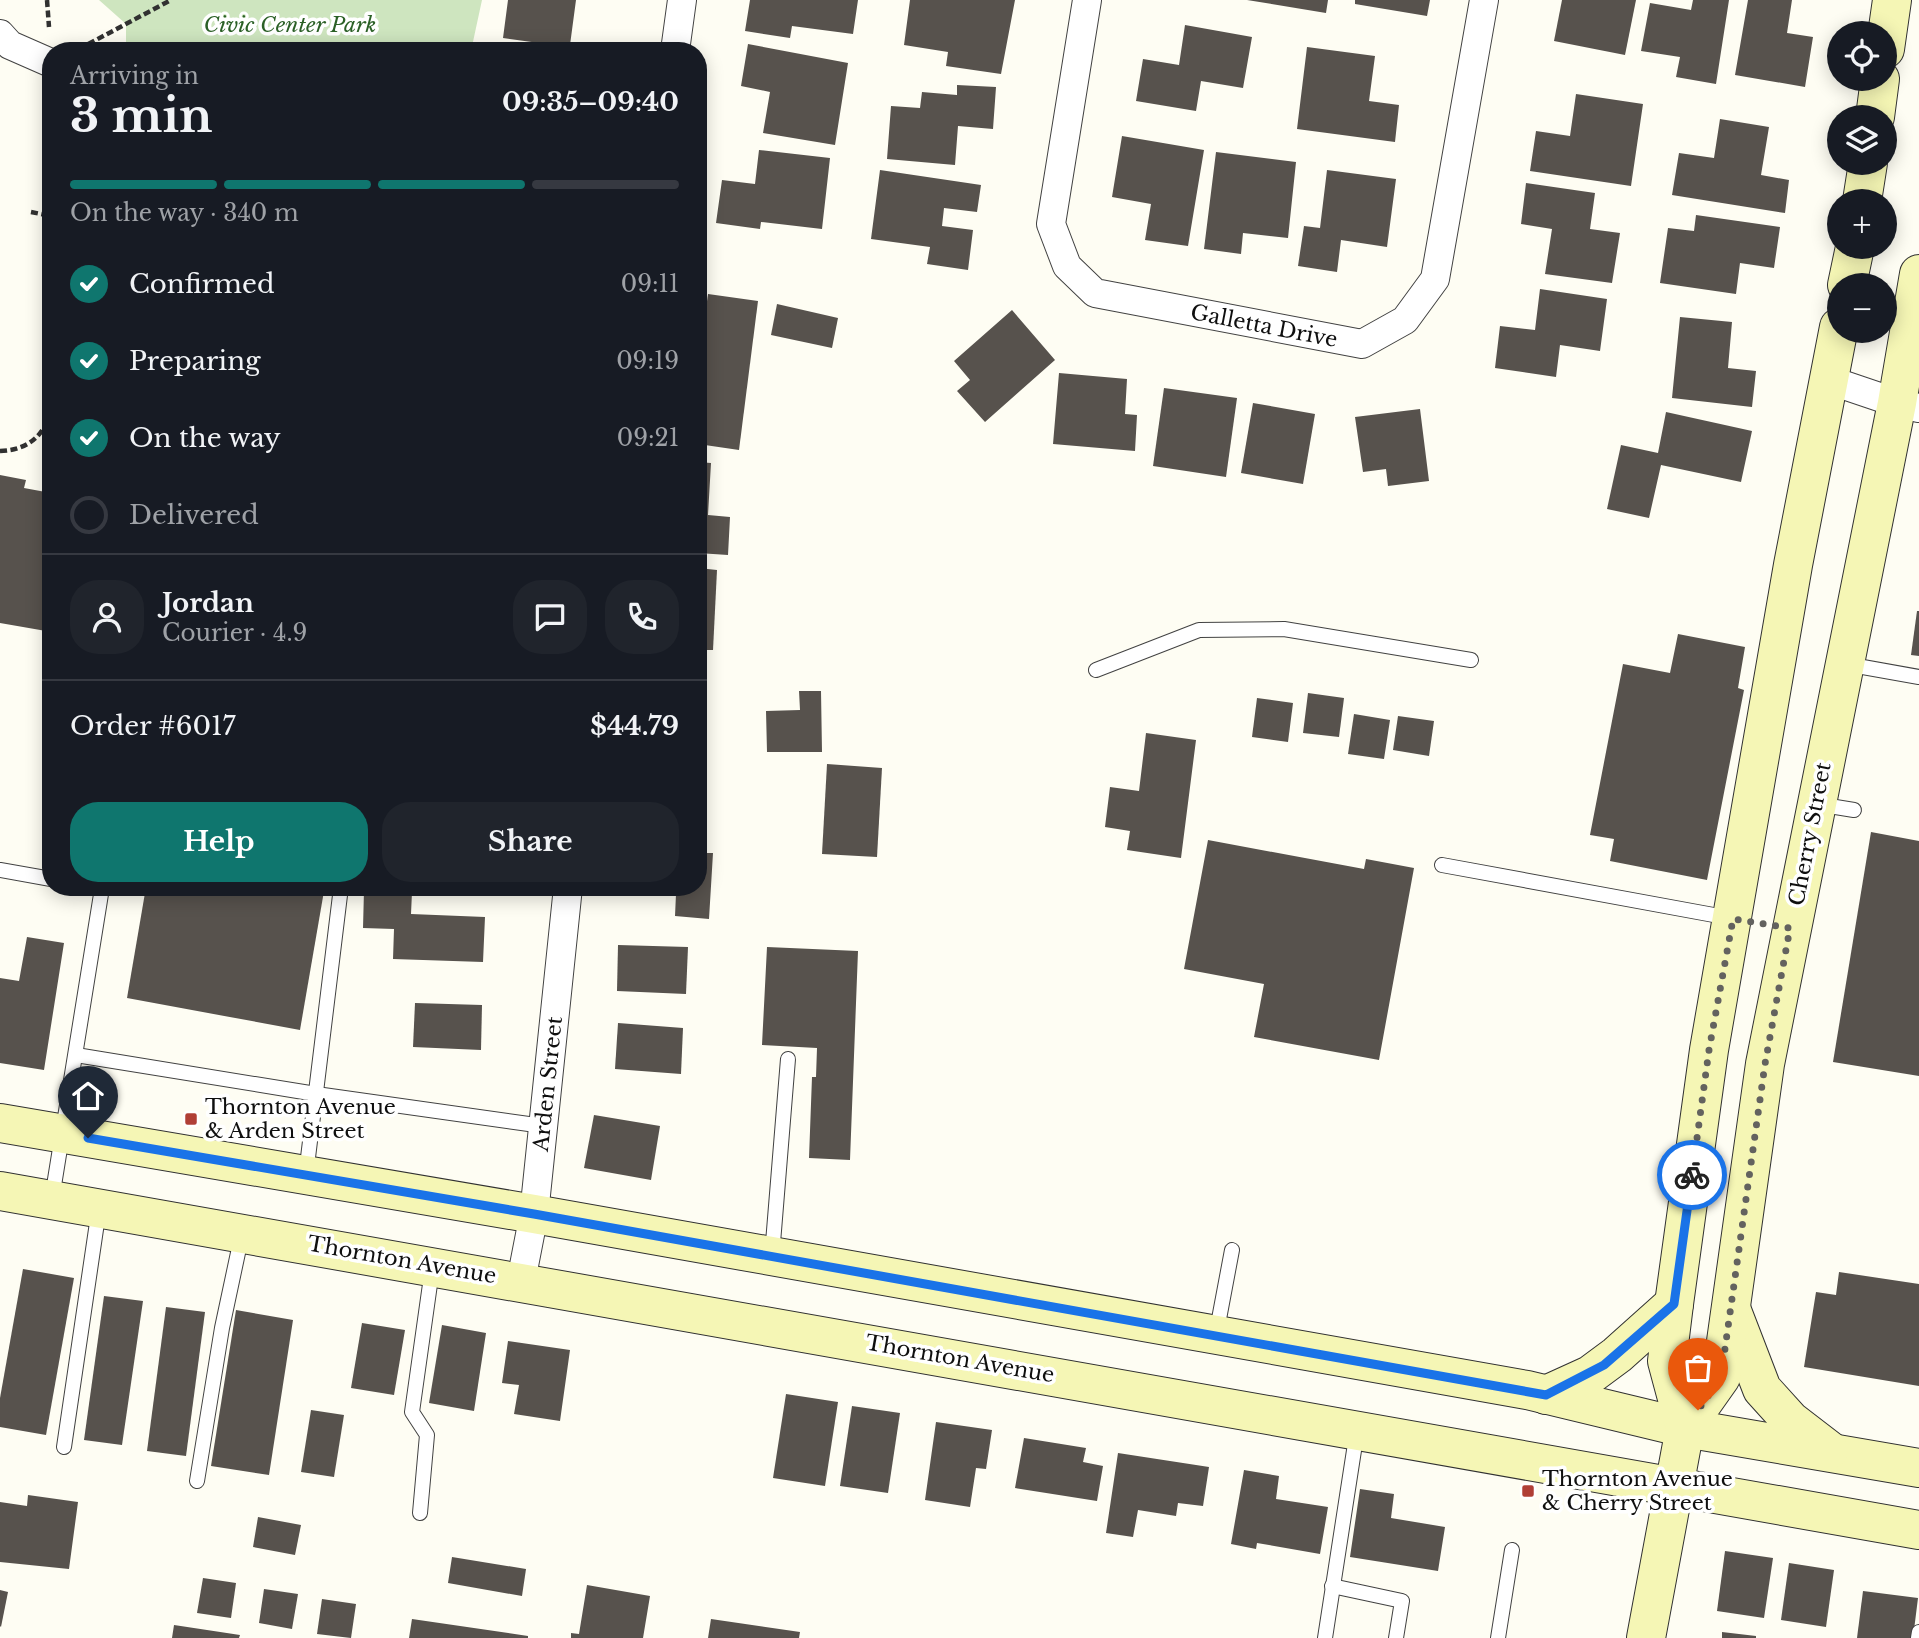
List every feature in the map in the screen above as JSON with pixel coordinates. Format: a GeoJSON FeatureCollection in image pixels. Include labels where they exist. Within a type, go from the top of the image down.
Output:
{"type":"FeatureCollection","features":[{"type":"Feature","properties":{"kind":"main road"},"geometry":{"type":"LineString","coordinates":[[1889,21],[1892,0]]}},
{"type":"Feature","properties":{"kind":"main road","name":"Cherry Street"},"geometry":{"type":"LineString","coordinates":[[1646,1638],[1685,1428],[1721,1377],[1765,1064],[1790,928],[1844,663],[1908,406],[1919,274]]}},
{"type":"Feature","properties":{"kind":"main road","name":"Cherry Street"},"geometry":{"type":"LineString","coordinates":[[1685,1428],[1667,1361],[1709,1050],[1793,565],[1836,343]]}},
{"type":"Feature","properties":{"kind":"main road"},"geometry":{"type":"LineString","coordinates":[[1733,919],[1790,928]]}},
{"type":"Feature","properties":{"kind":"main road"},"geometry":{"type":"LineString","coordinates":[[0,1123],[1216,1335],[1546,1395],[1685,1428],[1919,1468]]}},
{"type":"Feature","properties":{"kind":"main road","name":"Thornton Avenue"},"geometry":{"type":"LineString","coordinates":[[0,1191],[433,1265],[1672,1489],[1919,1530]]}},
{"type":"Feature","properties":{"kind":"main road"},"geometry":{"type":"LineString","coordinates":[[1546,1395],[1590,1375],[1674,1304]]}},
{"type":"Feature","properties":{"kind":"main road"},"geometry":{"type":"LineString","coordinates":[[1731,1307],[1762,1389],[1790,1420],[1833,1454]]}},
{"type":"Feature","properties":{"kind":"street"},"geometry":{"type":"LineString","coordinates":[[676,42],[682,0]]}},
{"type":"Feature","properties":{"kind":"street","name":"Galletta Drive"},"geometry":{"type":"LineString","coordinates":[[1087,0],[1051,224],[1067,266],[1096,293],[1362,344],[1405,320],[1435,279],[1485,0]]}},
{"type":"Feature","properties":{"kind":"street"},"geometry":{"type":"LineString","coordinates":[[0,34],[10,45],[42,59]]}},
{"type":"Feature","properties":{"kind":"street"},"geometry":{"type":"LineString","coordinates":[[1829,380],[1908,406]]}},
{"type":"Feature","properties":{"kind":"street","name":"Arden Street"},"geometry":{"type":"LineString","coordinates":[[521,1281],[534,1214],[567,896]]}},
{"type":"Feature","properties":{"kind":"lane"},"geometry":{"type":"LineString","coordinates":[[1096,670],[1199,630],[1284,629],[1471,660]]}},
{"type":"Feature","properties":{"kind":"lane"},"geometry":{"type":"LineString","coordinates":[[1844,663],[1919,677]]}},
{"type":"Feature","properties":{"kind":"lane"},"geometry":{"type":"LineString","coordinates":[[1816,804],[1854,810]]}},
{"type":"Feature","properties":{"kind":"lane"},"geometry":{"type":"LineString","coordinates":[[1442,865],[1733,919]]}},
{"type":"Feature","properties":{"kind":"lane"},"geometry":{"type":"LineString","coordinates":[[0,870],[42,877]]}},
{"type":"Feature","properties":{"kind":"lane"},"geometry":{"type":"LineString","coordinates":[[52,1200],[99,896]]}},
{"type":"Feature","properties":{"kind":"lane"},"geometry":{"type":"LineString","coordinates":[[306,1175],[340,896]]}},
{"type":"Feature","properties":{"kind":"lane"},"geometry":{"type":"LineString","coordinates":[[76,1055],[316,1094],[543,1126]]}},
{"type":"Feature","properties":{"kind":"lane"},"geometry":{"type":"LineString","coordinates":[[772,1256],[788,1059]]}},
{"type":"Feature","properties":{"kind":"lane"},"geometry":{"type":"LineString","coordinates":[[64,1447],[99,1208]]}},
{"type":"Feature","properties":{"kind":"lane"},"geometry":{"type":"LineString","coordinates":[[198,1481],[222,1328],[243,1232]]}},
{"type":"Feature","properties":{"kind":"lane"},"geometry":{"type":"LineString","coordinates":[[1216,1335],[1232,1250]]}},
{"type":"Feature","properties":{"kind":"lane"},"geometry":{"type":"LineString","coordinates":[[420,1513],[427,1435],[412,1412],[433,1265]]}},
{"type":"Feature","properties":{"kind":"lane"},"geometry":{"type":"LineString","coordinates":[[1325,1638],[1357,1430]]}},
{"type":"Feature","properties":{"kind":"lane"},"geometry":{"type":"LineString","coordinates":[[1498,1638],[1512,1550]]}},
{"type":"Feature","properties":{"kind":"lane"},"geometry":{"type":"LineString","coordinates":[[1332,1586],[1402,1601],[1396,1638]]}},
{"type":"Feature","properties":{"kind":"lane"},"geometry":{"type":"LineString","coordinates":[[1918,1638],[1919,1632]]}},
{"type":"Feature","properties":{"kind":"path"},"geometry":{"type":"LineString","coordinates":[[93,42],[171,0]]}},
{"type":"Feature","properties":{"kind":"path"},"geometry":{"type":"LineString","coordinates":[[31,212],[42,214]]}},
{"type":"Feature","properties":{"kind":"path"},"geometry":{"type":"LineString","coordinates":[[0,451],[16,450],[34,442],[42,433]]}},
{"type":"Feature","properties":{"kind":"green space","name":"Civic Center Park"},"geometry":{"type":"Polygon","coordinates":[[[99,0],[482,0],[473,42],[126,42],[126,24],[99,0]]]}},
{"type":"Feature","properties":{"kind":"building"},"geometry":{"type":"Polygon","coordinates":[[[508,0],[576,0],[570,42],[532,42],[503,38],[508,0]]]}},
{"type":"Feature","properties":{"kind":"building"},"geometry":{"type":"Polygon","coordinates":[[[750,0],[858,0],[853,34],[792,26],[790,38],[745,31],[750,0]]]}},
{"type":"Feature","properties":{"kind":"building"},"geometry":{"type":"Polygon","coordinates":[[[910,0],[1015,0],[1001,74],[946,66],[948,52],[904,45],[910,0]]]}},
{"type":"Feature","properties":{"kind":"building"},"geometry":{"type":"Polygon","coordinates":[[[1247,0],[1328,0],[1326,13],[1247,0]]]}},
{"type":"Feature","properties":{"kind":"building"},"geometry":{"type":"Polygon","coordinates":[[[1355,0],[1430,0],[1427,16],[1355,4],[1355,0]]]}},
{"type":"Feature","properties":{"kind":"building"},"geometry":{"type":"Polygon","coordinates":[[[1562,0],[1636,0],[1625,55],[1554,41],[1562,0]]]}},
{"type":"Feature","properties":{"kind":"building"},"geometry":{"type":"Polygon","coordinates":[[[1693,0],[1729,0],[1716,84],[1676,77],[1680,57],[1641,51],[1650,3],[1691,10],[1693,0]]]}},
{"type":"Feature","properties":{"kind":"building"},"geometry":{"type":"Polygon","coordinates":[[[1748,0],[1792,0],[1787,33],[1813,37],[1805,87],[1735,75],[1748,0]]]}},
{"type":"Feature","properties":{"kind":"building"},"geometry":{"type":"Polygon","coordinates":[[[1185,25],[1252,37],[1243,88],[1201,81],[1196,111],[1136,101],[1143,59],[1179,65],[1185,25]]]}},
{"type":"Feature","properties":{"kind":"building"},"geometry":{"type":"Polygon","coordinates":[[[748,44],[848,63],[835,145],[763,133],[770,92],[741,86],[748,44]]]}},
{"type":"Feature","properties":{"kind":"building"},"geometry":{"type":"Polygon","coordinates":[[[1307,47],[1375,56],[1369,101],[1399,105],[1395,142],[1297,129],[1307,47]]]}},
{"type":"Feature","properties":{"kind":"building"},"geometry":{"type":"Polygon","coordinates":[[[957,85],[996,87],[993,129],[958,126],[955,165],[887,159],[891,106],[920,108],[922,92],[957,95],[957,85]]]}},
{"type":"Feature","properties":{"kind":"building"},"geometry":{"type":"Polygon","coordinates":[[[1576,94],[1643,104],[1631,186],[1530,171],[1536,131],[1570,136],[1576,94]]]}},
{"type":"Feature","properties":{"kind":"building"},"geometry":{"type":"Polygon","coordinates":[[[1720,119],[1769,127],[1761,175],[1789,180],[1785,213],[1672,195],[1679,153],[1714,158],[1720,119]]]}},
{"type":"Feature","properties":{"kind":"building"},"geometry":{"type":"Polygon","coordinates":[[[1122,136],[1204,150],[1188,246],[1145,240],[1151,204],[1112,197],[1122,136]]]}},
{"type":"Feature","properties":{"kind":"building"},"geometry":{"type":"Polygon","coordinates":[[[759,150],[830,158],[822,229],[761,222],[760,229],[716,223],[722,180],[755,184],[759,150]]]}},
{"type":"Feature","properties":{"kind":"building"},"geometry":{"type":"Polygon","coordinates":[[[1216,152],[1296,162],[1288,238],[1243,233],[1241,254],[1204,249],[1216,152]]]}},
{"type":"Feature","properties":{"kind":"building"},"geometry":{"type":"Polygon","coordinates":[[[880,170],[981,185],[977,212],[944,208],[942,226],[973,230],[968,270],[927,264],[930,247],[871,239],[880,170]]]}},
{"type":"Feature","properties":{"kind":"building"},"geometry":{"type":"Polygon","coordinates":[[[1327,170],[1396,179],[1387,247],[1341,240],[1337,272],[1298,266],[1304,226],[1320,228],[1327,170]]]}},
{"type":"Feature","properties":{"kind":"building"},"geometry":{"type":"Polygon","coordinates":[[[1526,183],[1595,193],[1590,229],[1620,233],[1612,283],[1545,274],[1552,229],[1521,224],[1526,183]]]}},
{"type":"Feature","properties":{"kind":"building"},"geometry":{"type":"Polygon","coordinates":[[[1696,215],[1780,227],[1774,268],[1740,263],[1736,294],[1660,283],[1668,228],[1694,231],[1696,215]]]}},
{"type":"Feature","properties":{"kind":"building"},"geometry":{"type":"Polygon","coordinates":[[[1540,289],[1607,299],[1600,351],[1560,345],[1556,377],[1495,368],[1500,326],[1535,330],[1540,289]]]}},
{"type":"Feature","properties":{"kind":"building"},"geometry":{"type":"Polygon","coordinates":[[[708,294],[758,301],[739,450],[707,445],[708,294]]]}},
{"type":"Feature","properties":{"kind":"building"},"geometry":{"type":"Polygon","coordinates":[[[777,304],[838,318],[832,348],[771,335],[777,304]]]}},
{"type":"Feature","properties":{"kind":"building"},"geometry":{"type":"Polygon","coordinates":[[[1012,310],[1055,360],[985,422],[957,391],[970,380],[954,361],[1012,310]]]}},
{"type":"Feature","properties":{"kind":"building"},"geometry":{"type":"Polygon","coordinates":[[[1680,317],[1732,322],[1728,368],[1756,371],[1752,407],[1672,398],[1680,317]]]}},
{"type":"Feature","properties":{"kind":"building"},"geometry":{"type":"Polygon","coordinates":[[[1059,373],[1127,379],[1125,414],[1137,415],[1135,451],[1053,444],[1059,373]]]}},
{"type":"Feature","properties":{"kind":"building"},"geometry":{"type":"Polygon","coordinates":[[[1164,388],[1237,398],[1226,477],[1153,466],[1164,388]]]}},
{"type":"Feature","properties":{"kind":"building"},"geometry":{"type":"Polygon","coordinates":[[[1253,403],[1315,414],[1303,484],[1241,473],[1253,403]]]}},
{"type":"Feature","properties":{"kind":"building"},"geometry":{"type":"Polygon","coordinates":[[[1420,409],[1429,481],[1388,486],[1386,469],[1363,472],[1355,417],[1420,409]]]}},
{"type":"Feature","properties":{"kind":"building"},"geometry":{"type":"Polygon","coordinates":[[[1666,412],[1752,431],[1741,482],[1661,465],[1649,518],[1607,509],[1621,445],[1658,453],[1666,412]]]}},
{"type":"Feature","properties":{"kind":"building"},"geometry":{"type":"Polygon","coordinates":[[[707,463],[711,463],[708,515],[730,517],[728,555],[707,554],[707,463]]]}},
{"type":"Feature","properties":{"kind":"building"},"geometry":{"type":"Polygon","coordinates":[[[0,475],[26,480],[24,488],[42,491],[42,630],[0,623],[0,475]]]}},
{"type":"Feature","properties":{"kind":"building"},"geometry":{"type":"Polygon","coordinates":[[[707,569],[717,570],[713,650],[707,650],[707,569]]]}},
{"type":"Feature","properties":{"kind":"building"},"geometry":{"type":"Polygon","coordinates":[[[1919,611],[1919,656],[1911,655],[1919,611]]]}},
{"type":"Feature","properties":{"kind":"building"},"geometry":{"type":"Polygon","coordinates":[[[1678,634],[1745,647],[1738,688],[1744,690],[1707,880],[1610,861],[1614,839],[1590,835],[1623,664],[1670,673],[1678,634]]]}},
{"type":"Feature","properties":{"kind":"building"},"geometry":{"type":"Polygon","coordinates":[[[799,691],[821,691],[822,752],[767,752],[766,711],[800,710],[799,691]]]}},
{"type":"Feature","properties":{"kind":"building"},"geometry":{"type":"Polygon","coordinates":[[[1308,693],[1344,698],[1339,737],[1303,733],[1308,693]]]}},
{"type":"Feature","properties":{"kind":"building"},"geometry":{"type":"Polygon","coordinates":[[[1257,698],[1293,703],[1288,742],[1252,737],[1257,698]]]}},
{"type":"Feature","properties":{"kind":"building"},"geometry":{"type":"Polygon","coordinates":[[[1354,714],[1390,720],[1384,759],[1348,754],[1354,714]]]}},
{"type":"Feature","properties":{"kind":"building"},"geometry":{"type":"Polygon","coordinates":[[[1398,716],[1434,721],[1429,756],[1393,750],[1398,716]]]}},
{"type":"Feature","properties":{"kind":"building"},"geometry":{"type":"Polygon","coordinates":[[[1146,733],[1196,740],[1181,858],[1127,850],[1130,831],[1105,827],[1110,787],[1139,791],[1146,733]]]}},
{"type":"Feature","properties":{"kind":"building"},"geometry":{"type":"Polygon","coordinates":[[[827,764],[882,768],[877,857],[822,854],[827,764]]]}},
{"type":"Feature","properties":{"kind":"building"},"geometry":{"type":"Polygon","coordinates":[[[1871,832],[1919,841],[1919,1076],[1833,1062],[1871,832]]]}},
{"type":"Feature","properties":{"kind":"building"},"geometry":{"type":"Polygon","coordinates":[[[1208,840],[1364,869],[1366,859],[1414,868],[1379,1060],[1254,1037],[1264,984],[1184,969],[1208,840]]]}},
{"type":"Feature","properties":{"kind":"building"},"geometry":{"type":"Polygon","coordinates":[[[707,853],[713,853],[709,919],[675,916],[676,896],[707,896],[707,853]]]}},
{"type":"Feature","properties":{"kind":"building"},"geometry":{"type":"Polygon","coordinates":[[[144,896],[323,896],[300,1030],[127,998],[144,896]]]}},
{"type":"Feature","properties":{"kind":"building"},"geometry":{"type":"Polygon","coordinates":[[[364,896],[412,896],[411,914],[485,917],[483,962],[393,959],[394,929],[363,928],[364,896]]]}},
{"type":"Feature","properties":{"kind":"building"},"geometry":{"type":"Polygon","coordinates":[[[27,937],[64,943],[44,1070],[0,1063],[0,978],[19,981],[27,937]]]}},
{"type":"Feature","properties":{"kind":"building"},"geometry":{"type":"Polygon","coordinates":[[[618,945],[688,947],[686,994],[617,991],[618,945]]]}},
{"type":"Feature","properties":{"kind":"building"},"geometry":{"type":"Polygon","coordinates":[[[767,947],[858,951],[850,1160],[809,1158],[812,1077],[816,1077],[817,1048],[762,1045],[767,947]]]}},
{"type":"Feature","properties":{"kind":"building"},"geometry":{"type":"Polygon","coordinates":[[[415,1003],[482,1005],[481,1050],[413,1047],[415,1003]]]}},
{"type":"Feature","properties":{"kind":"building"},"geometry":{"type":"Polygon","coordinates":[[[618,1023],[683,1028],[681,1074],[615,1069],[618,1023]]]}},
{"type":"Feature","properties":{"kind":"building"},"geometry":{"type":"Polygon","coordinates":[[[594,1115],[660,1126],[651,1180],[584,1168],[594,1115]]]}},
{"type":"Feature","properties":{"kind":"building"},"geometry":{"type":"Polygon","coordinates":[[[23,1269],[74,1278],[46,1435],[0,1427],[0,1398],[23,1269]]]}},
{"type":"Feature","properties":{"kind":"building"},"geometry":{"type":"Polygon","coordinates":[[[1839,1272],[1919,1284],[1919,1386],[1804,1367],[1816,1292],[1836,1295],[1839,1272]]]}},
{"type":"Feature","properties":{"kind":"building"},"geometry":{"type":"Polygon","coordinates":[[[104,1296],[143,1301],[122,1445],[84,1440],[104,1296]]]}},
{"type":"Feature","properties":{"kind":"building"},"geometry":{"type":"Polygon","coordinates":[[[166,1307],[205,1312],[186,1456],[147,1451],[166,1307]]]}},
{"type":"Feature","properties":{"kind":"building"},"geometry":{"type":"Polygon","coordinates":[[[236,1310],[293,1320],[269,1475],[211,1466],[236,1310]]]}},
{"type":"Feature","properties":{"kind":"building"},"geometry":{"type":"Polygon","coordinates":[[[362,1323],[405,1330],[394,1395],[351,1388],[362,1323]]]}},
{"type":"Feature","properties":{"kind":"building"},"geometry":{"type":"Polygon","coordinates":[[[442,1325],[486,1333],[474,1411],[429,1403],[442,1325]]]}},
{"type":"Feature","properties":{"kind":"building"},"geometry":{"type":"Polygon","coordinates":[[[508,1341],[570,1350],[560,1421],[514,1414],[519,1385],[502,1383],[508,1341]]]}},
{"type":"Feature","properties":{"kind":"building"},"geometry":{"type":"Polygon","coordinates":[[[786,1394],[838,1402],[825,1486],[773,1478],[786,1394]]]}},
{"type":"Feature","properties":{"kind":"building"},"geometry":{"type":"Polygon","coordinates":[[[852,1406],[900,1413],[888,1493],[840,1486],[852,1406]]]}},
{"type":"Feature","properties":{"kind":"building"},"geometry":{"type":"Polygon","coordinates":[[[311,1410],[344,1415],[334,1477],[301,1472],[311,1410]]]}},
{"type":"Feature","properties":{"kind":"building"},"geometry":{"type":"Polygon","coordinates":[[[936,1422],[992,1430],[986,1469],[976,1468],[970,1507],[925,1500],[936,1422]]]}},
{"type":"Feature","properties":{"kind":"building"},"geometry":{"type":"Polygon","coordinates":[[[1024,1438],[1086,1448],[1083,1462],[1103,1466],[1097,1501],[1015,1488],[1024,1438]]]}},
{"type":"Feature","properties":{"kind":"building"},"geometry":{"type":"Polygon","coordinates":[[[1118,1453],[1209,1467],[1203,1506],[1178,1503],[1176,1516],[1138,1510],[1133,1537],[1106,1533],[1118,1453]]]}},
{"type":"Feature","properties":{"kind":"building"},"geometry":{"type":"Polygon","coordinates":[[[1244,1470],[1279,1476],[1276,1499],[1328,1507],[1320,1554],[1257,1543],[1256,1549],[1231,1544],[1244,1470]]]}},
{"type":"Feature","properties":{"kind":"building"},"geometry":{"type":"Polygon","coordinates":[[[1360,1489],[1394,1494],[1391,1518],[1445,1527],[1438,1571],[1350,1557],[1360,1489]]]}},
{"type":"Feature","properties":{"kind":"building"},"geometry":{"type":"Polygon","coordinates":[[[28,1495],[78,1502],[69,1569],[0,1562],[0,1502],[27,1506],[28,1495]]]}},
{"type":"Feature","properties":{"kind":"building"},"geometry":{"type":"Polygon","coordinates":[[[258,1517],[301,1525],[295,1555],[253,1547],[258,1517]]]}},
{"type":"Feature","properties":{"kind":"building"},"geometry":{"type":"Polygon","coordinates":[[[1725,1551],[1773,1558],[1764,1618],[1717,1611],[1725,1551]]]}},
{"type":"Feature","properties":{"kind":"building"},"geometry":{"type":"Polygon","coordinates":[[[452,1557],[526,1569],[522,1596],[448,1583],[452,1557]]]}},
{"type":"Feature","properties":{"kind":"building"},"geometry":{"type":"Polygon","coordinates":[[[1789,1563],[1834,1570],[1826,1627],[1781,1620],[1789,1563]]]}},
{"type":"Feature","properties":{"kind":"building"},"geometry":{"type":"Polygon","coordinates":[[[203,1578],[236,1583],[231,1618],[197,1613],[203,1578]]]}},
{"type":"Feature","properties":{"kind":"building"},"geometry":{"type":"Polygon","coordinates":[[[587,1585],[650,1596],[643,1638],[571,1638],[571,1633],[579,1634],[587,1585]]]}},
{"type":"Feature","properties":{"kind":"building"},"geometry":{"type":"Polygon","coordinates":[[[264,1589],[298,1594],[292,1629],[259,1623],[264,1589]]]}},
{"type":"Feature","properties":{"kind":"building"},"geometry":{"type":"Polygon","coordinates":[[[0,1590],[8,1592],[1,1627],[0,1626],[0,1590]]]}},
{"type":"Feature","properties":{"kind":"building"},"geometry":{"type":"Polygon","coordinates":[[[1863,1591],[1918,1598],[1913,1638],[1857,1638],[1863,1591]]]}},
{"type":"Feature","properties":{"kind":"building"},"geometry":{"type":"Polygon","coordinates":[[[322,1599],[356,1604],[351,1638],[317,1634],[322,1599]]]}},
{"type":"Feature","properties":{"kind":"building"},"geometry":{"type":"Polygon","coordinates":[[[412,1619],[528,1636],[528,1638],[409,1638],[412,1619]]]}},
{"type":"Feature","properties":{"kind":"building"},"geometry":{"type":"Polygon","coordinates":[[[711,1619],[800,1632],[799,1638],[708,1638],[711,1619]]]}},
{"type":"Feature","properties":{"kind":"building"},"geometry":{"type":"Polygon","coordinates":[[[174,1625],[240,1635],[239,1638],[172,1638],[174,1625]]]}},
{"type":"Feature","properties":{"kind":"building"},"geometry":{"type":"Polygon","coordinates":[[[1722,1632],[1756,1636],[1756,1638],[1722,1638],[1722,1632]]]}},
{"type":"Feature","properties":{"kind":"way so far"},"geometry":{"type":"LineString","coordinates":[[1692,1175],[1709,1050],[1733,919],[1790,928],[1765,1064],[1721,1377],[1698,1410]]}},
{"type":"Feature","properties":{"kind":"place","name":"Thornton Avenue & Arden Street"},"geometry":{"type":"Point","coordinates":[191,1119]}},
{"type":"Feature","properties":{"kind":"place","name":"Thornton Avenue & Cherry Street"},"geometry":{"type":"Point","coordinates":[1528,1491]}},
{"type":"Feature","properties":{"kind":"route"},"geometry":{"type":"LineString","coordinates":[[88,1138],[534,1214],[1546,1395],[1590,1375],[1617,1355],[1674,1304],[1692,1175]]}}]}
